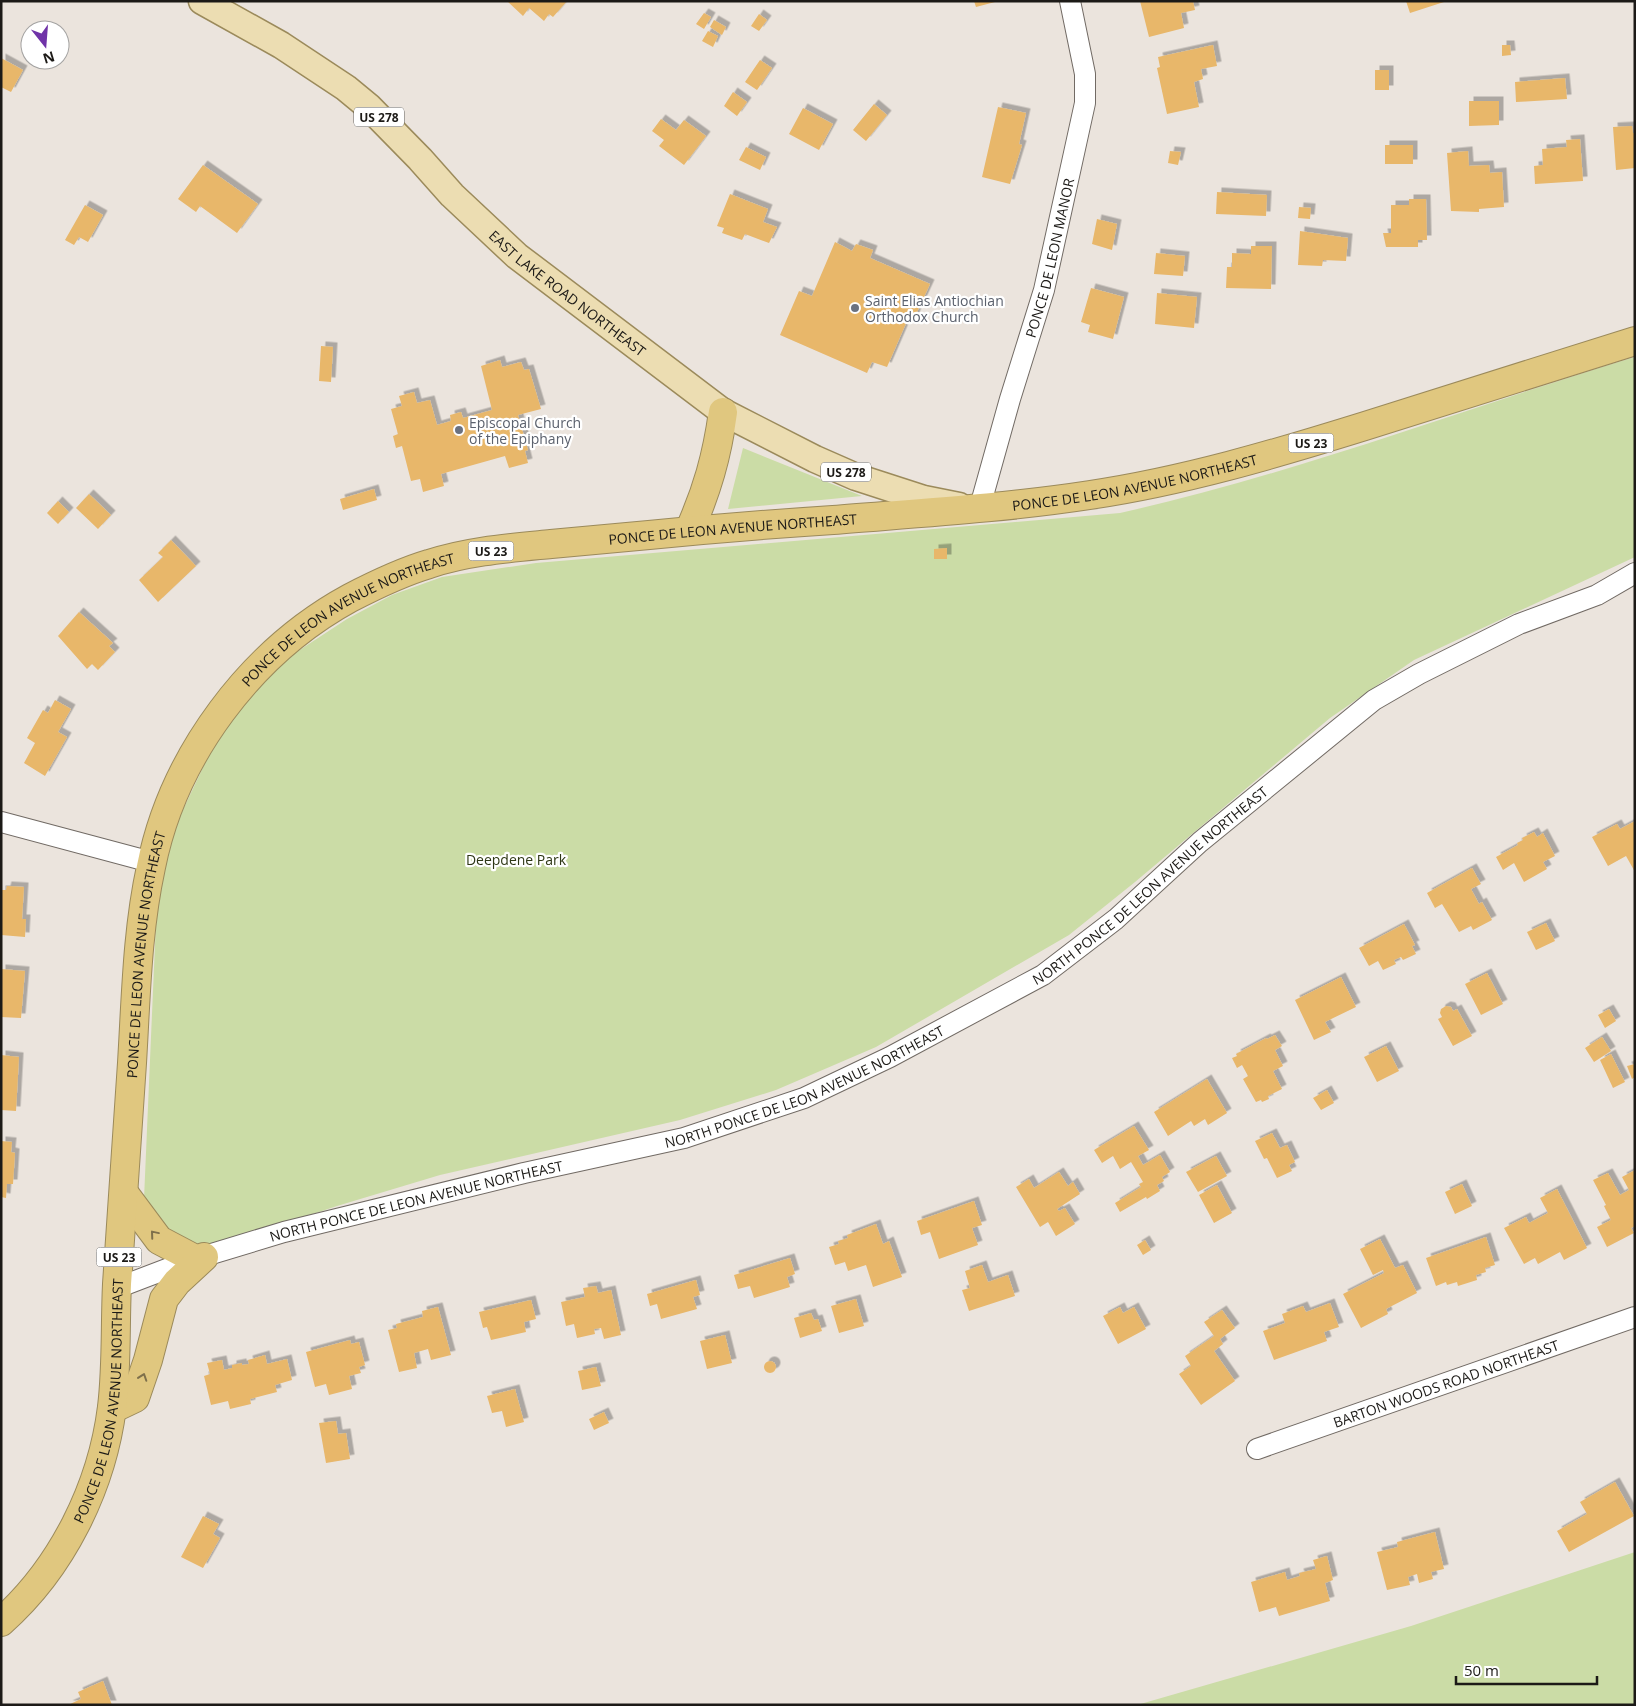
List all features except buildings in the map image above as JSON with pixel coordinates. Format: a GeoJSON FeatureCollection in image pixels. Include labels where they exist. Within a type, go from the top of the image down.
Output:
{"type":"FeatureCollection","features":[{"type":"Feature","properties":{"kind":"highway","name":"PONCE DE LEON AVENUE NORTHEAST"},"geometry":{"type":"LineString","coordinates":[[1,1622],[30,1593],[48,1570],[66,1541],[95,1479],[105,1447],[112,1409],[115,1370],[117,1288],[142,914],[151,862],[166,810],[190,761],[224,708],[268,657],[315,620],[348,599],[408,571],[433,562],[507,548],[979,510],[1086,496],[1157,484],[1320,440],[1635,340]]}},
{"type":"Feature","properties":{"kind":"highway"},"geometry":{"type":"LineString","coordinates":[[689,532],[702,503],[718,448],[723,412]]}},
{"type":"Feature","properties":{"kind":"highway"},"geometry":{"type":"LineString","coordinates":[[112,1409],[135,1398],[148,1360],[164,1299],[200,1258],[159,1240],[124,1193]]}},
{"type":"Feature","properties":{"kind":"main road","name":"EAST LAKE ROAD NORTHEAST"},"geometry":{"type":"LineString","coordinates":[[202,1],[281,45],[346,88],[369,107],[420,158],[452,196],[517,256],[723,412],[815,459],[856,476],[924,499],[979,510]]}},
{"type":"Feature","properties":{"kind":"street","name":"PONCE DE LEON MANOR"},"geometry":{"type":"LineString","coordinates":[[979,510],[1010,399],[1044,290],[1085,103],[1085,74],[1070,1]]}},
{"type":"Feature","properties":{"kind":"street","name":"NORTH PONCE DE LEON AVENUE NORTHEAST"},"geometry":{"type":"LineString","coordinates":[[117,1288],[200,1258],[284,1232],[524,1173],[684,1138],[804,1098],[890,1057],[1043,975],[1116,919],[1200,842],[1374,700],[1419,674],[1519,624],[1597,595],[1635,573]]}},
{"type":"Feature","properties":{"kind":"street"},"geometry":{"type":"LineString","coordinates":[[1,822],[151,862]]}},
{"type":"Feature","properties":{"kind":"street","name":"BARTON WOODS ROAD NORTHEAST"},"geometry":{"type":"LineString","coordinates":[[1257,1449],[1635,1317]]}},
{"type":"Feature","properties":{"kind":"green space","name":"Deepdene Park"},"geometry":{"type":"Polygon","coordinates":[[[1635,357],[1635,557],[1414,660],[1330,718],[1069,935],[876,1047],[776,1090],[680,1120],[440,1175],[197,1250],[181,1246],[144,1199],[156,921],[164,863],[180,816],[207,759],[242,704],[289,657],[347,619],[392,595],[442,577],[536,563],[1120,513],[1185,497],[1315,460],[1635,357]]]}},
{"type":"Feature","properties":{"kind":"green space"},"geometry":{"type":"Polygon","coordinates":[[[743,448],[862,496],[728,509],[743,448]]]}},
{"type":"Feature","properties":{"kind":"green space"},"geometry":{"type":"Polygon","coordinates":[[[1635,1552],[1635,1705],[1137,1705],[1411,1626],[1635,1552]]]}},
{"type":"Feature","properties":{"kind":"place","name":"Saint Elias Antiochian Orthodox Church"},"geometry":{"type":"Point","coordinates":[855,308]}},
{"type":"Feature","properties":{"kind":"place","name":"Episcopal Church of the Epiphany"},"geometry":{"type":"Point","coordinates":[459,430]}}]}
